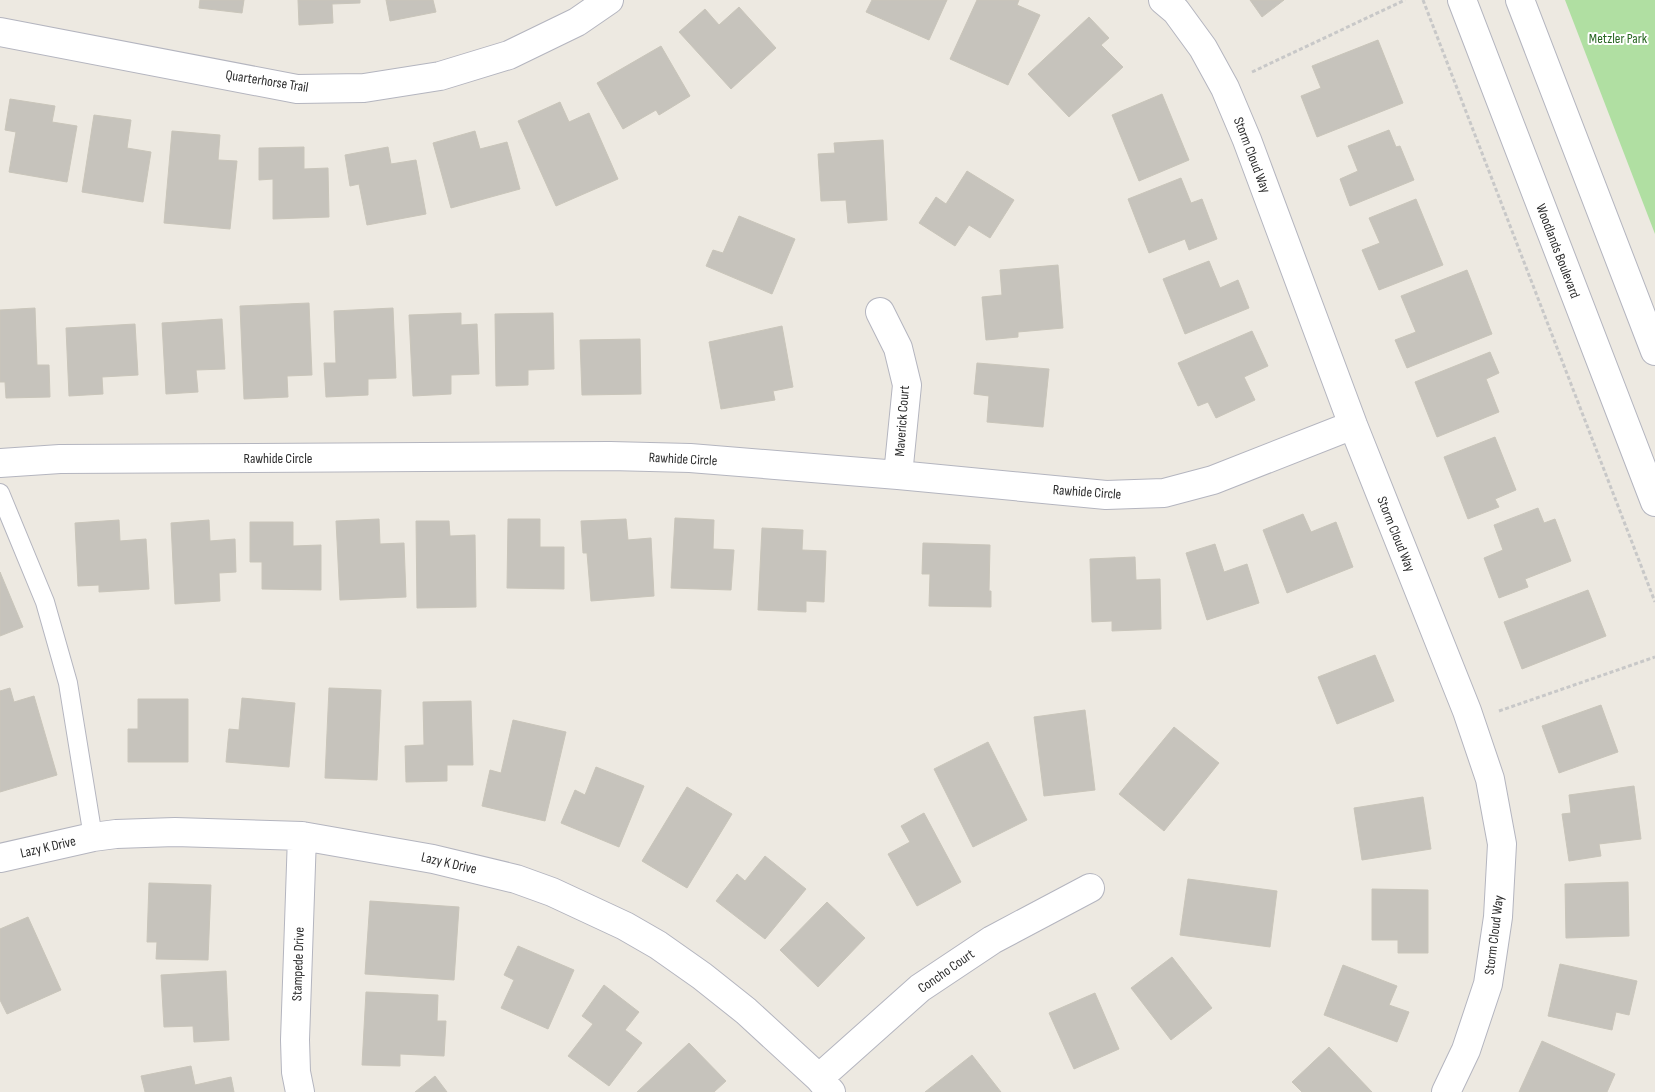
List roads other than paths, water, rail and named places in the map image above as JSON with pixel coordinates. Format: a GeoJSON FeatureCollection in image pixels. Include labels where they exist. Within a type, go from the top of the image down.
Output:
{"type":"FeatureCollection","features":[{"type":"Feature","properties":{"kind":"street","name":"Quarterhorse Trail"},"geometry":{"type":"LineString","coordinates":[[1,35],[297,89],[364,88],[440,76],[509,55],[577,22],[608,0]]}},
{"type":"Feature","properties":{"kind":"street","name":"Storm Cloud Way"},"geometry":{"type":"LineString","coordinates":[[1164,0],[1176,11],[1203,48],[1225,88],[1248,140],[1353,425],[1467,711],[1490,779],[1502,844],[1498,917],[1488,984],[1466,1050],[1446,1092]]}},
{"type":"Feature","properties":{"kind":"street","name":"Woodlands Boulevard"},"geometry":{"type":"LineString","coordinates":[[1462,0],[1655,502]]}},
{"type":"Feature","properties":{"kind":"street"},"geometry":{"type":"LineString","coordinates":[[1520,0],[1655,351]]}},
{"type":"Feature","properties":{"kind":"street","name":"Maverick Court"},"geometry":{"type":"LineString","coordinates":[[880,312],[898,348],[907,385],[898,475]]}},
{"type":"Feature","properties":{"kind":"street","name":"Rawhide Circle"},"geometry":{"type":"LineString","coordinates":[[0,463],[60,459],[610,456],[690,458],[1106,495],[1164,493],[1213,480],[1353,425]]}},
{"type":"Feature","properties":{"kind":"street","name":"Lazy K Drive"},"geometry":{"type":"LineString","coordinates":[[0,858],[93,837],[116,834],[175,832],[302,836],[433,859],[516,879],[552,892],[625,926],[658,945],[702,976],[746,1011],[825,1085]]}},
{"type":"Feature","properties":{"kind":"street","name":"Stampede Drive"},"geometry":{"type":"LineString","coordinates":[[300,1092],[296,1072],[295,1040],[302,836]]}},
{"type":"Feature","properties":{"kind":"street","name":"Concho Court"},"geometry":{"type":"LineString","coordinates":[[825,1085],[920,988],[992,940],[1090,888]]}},
{"type":"Feature","properties":{"kind":"lane"},"geometry":{"type":"LineString","coordinates":[[0,494],[45,602],[68,683],[93,837]]}},
{"type":"Feature","properties":{"kind":"park label","name":"Metzler Park"},"geometry":{"type":"Point","coordinates":[1618,38]}}]}
